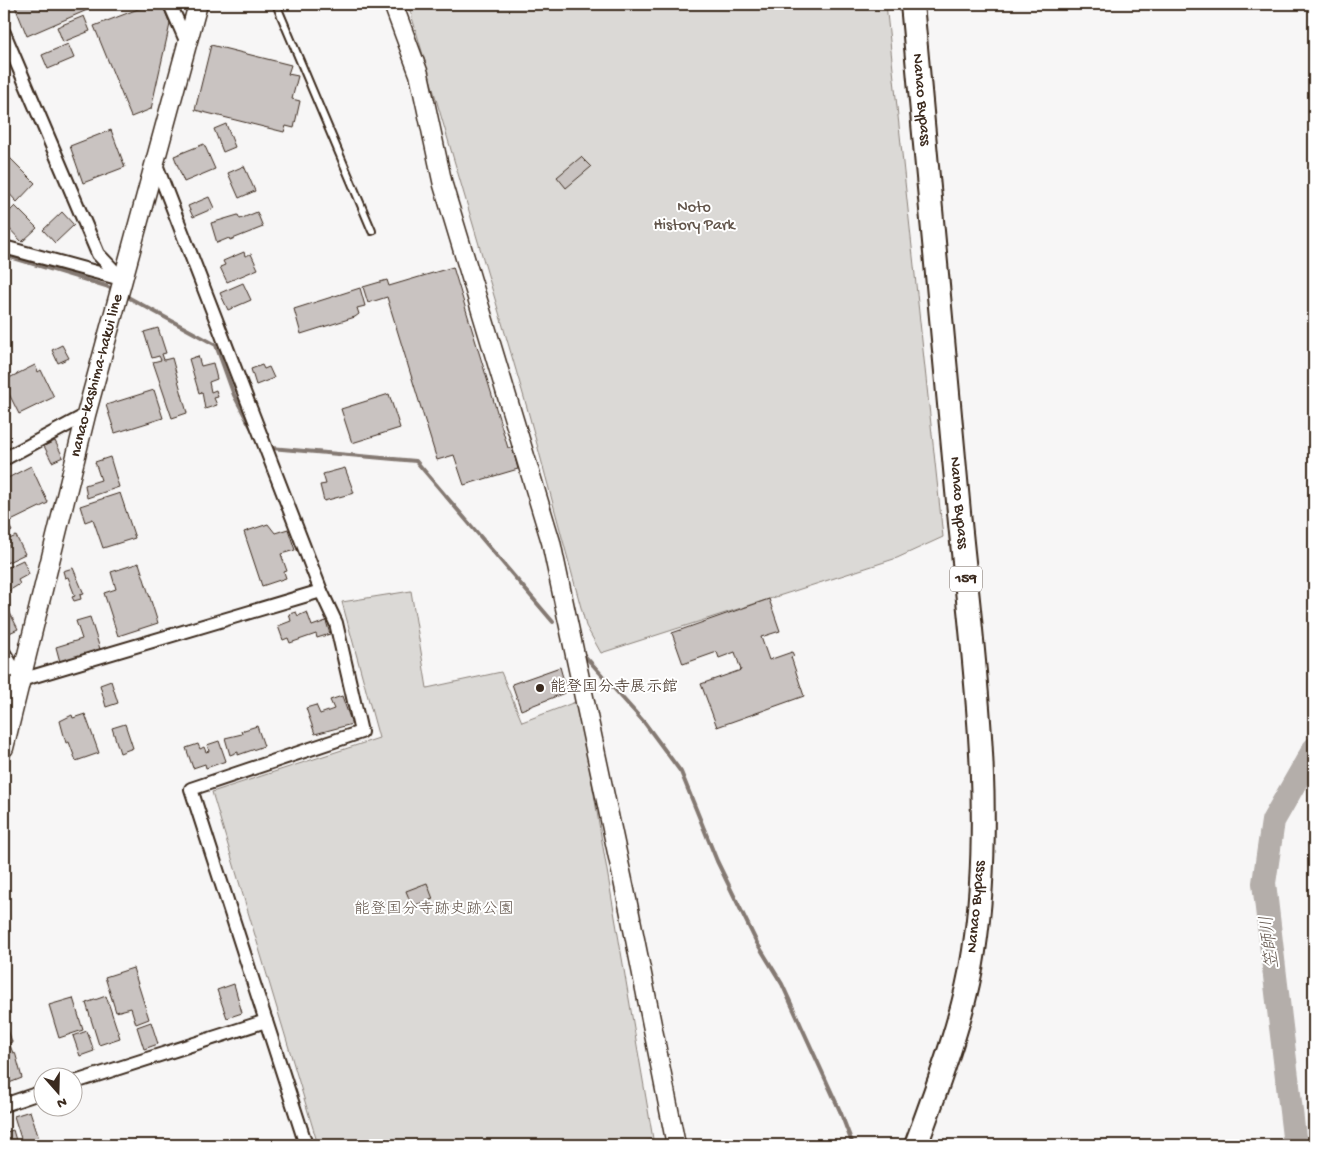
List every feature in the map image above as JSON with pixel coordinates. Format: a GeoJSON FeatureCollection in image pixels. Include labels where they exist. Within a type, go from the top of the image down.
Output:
{"type":"FeatureCollection","features":[{"type":"Feature","properties":{"kind":"highway","name":"Nanao Bypass"},"geometry":{"type":"LineString","coordinates":[[912,4],[971,631],[983,800],[981,882],[970,973],[941,1074],[916,1145]]}},
{"type":"Feature","properties":{"kind":"street"},"geometry":{"type":"LineString","coordinates":[[170,4],[187,43]]}},
{"type":"Feature","properties":{"kind":"street","name":"nanao-kashima-hakui line"},"geometry":{"type":"LineString","coordinates":[[4,748],[86,415],[198,4]]}},
{"type":"Feature","properties":{"kind":"street"},"geometry":{"type":"LineString","coordinates":[[392,4],[419,74],[442,185],[551,542],[630,909],[676,1145]]}},
{"type":"Feature","properties":{"kind":"street"},"geometry":{"type":"LineString","coordinates":[[4,33],[98,254],[121,289]]}},
{"type":"Feature","properties":{"kind":"street"},"geometry":{"type":"LineString","coordinates":[[4,51],[15,62]]}},
{"type":"Feature","properties":{"kind":"street"},"geometry":{"type":"LineString","coordinates":[[155,162],[321,590],[336,623],[362,732],[191,789],[306,1145]]}},
{"type":"Feature","properties":{"kind":"street"},"geometry":{"type":"LineString","coordinates":[[4,247],[121,289]]}},
{"type":"Feature","properties":{"kind":"street"},"geometry":{"type":"LineString","coordinates":[[4,459],[86,415]]}},
{"type":"Feature","properties":{"kind":"street"},"geometry":{"type":"LineString","coordinates":[[4,688],[21,680],[321,590]]}},
{"type":"Feature","properties":{"kind":"street"},"geometry":{"type":"LineString","coordinates":[[4,653],[21,680]]}},
{"type":"Feature","properties":{"kind":"street"},"geometry":{"type":"LineString","coordinates":[[82,1080],[266,1021]]}},
{"type":"Feature","properties":{"kind":"street"},"geometry":{"type":"LineString","coordinates":[[4,1105],[32,1095]]}},
{"type":"Feature","properties":{"kind":"lane"},"geometry":{"type":"LineString","coordinates":[[276,4],[372,232]]}},
{"type":"Feature","properties":{"kind":"green space","name":"Noto History Park"},"geometry":{"type":"Polygon","coordinates":[[[408,4],[886,4],[943,537],[897,558],[601,653],[586,626],[528,411],[408,4]]]}},
{"type":"Feature","properties":{"kind":"green space","name":"能登国分寺跡史跡公園"},"geometry":{"type":"Polygon","coordinates":[[[411,591],[427,688],[501,672],[522,722],[578,701],[653,1139],[634,1145],[318,1145],[212,792],[379,738],[342,602],[411,591]]]}},
{"type":"Feature","properties":{"kind":"building"},"geometry":{"type":"Polygon","coordinates":[[[14,4],[101,4],[27,36],[14,4]]]}},
{"type":"Feature","properties":{"kind":"building"},"geometry":{"type":"Polygon","coordinates":[[[151,4],[162,4],[170,24],[151,109],[131,117],[94,26],[151,4]]]}},
{"type":"Feature","properties":{"kind":"building"},"geometry":{"type":"Polygon","coordinates":[[[84,16],[90,31],[63,42],[57,27],[84,16]]]}},
{"type":"Feature","properties":{"kind":"building"},"geometry":{"type":"Polygon","coordinates":[[[68,44],[74,58],[48,69],[42,55],[68,44]]]}},
{"type":"Feature","properties":{"kind":"building"},"geometry":{"type":"Polygon","coordinates":[[[211,45],[291,65],[288,74],[298,76],[292,99],[300,101],[294,128],[286,126],[284,132],[195,110],[211,45]]]}},
{"type":"Feature","properties":{"kind":"building"},"geometry":{"type":"Polygon","coordinates":[[[226,124],[235,147],[223,152],[214,129],[226,124]]]}},
{"type":"Feature","properties":{"kind":"building"},"geometry":{"type":"Polygon","coordinates":[[[111,130],[125,167],[83,183],[70,146],[111,130]]]}},
{"type":"Feature","properties":{"kind":"building"},"geometry":{"type":"Polygon","coordinates":[[[4,144],[10,151],[4,157],[4,144]]]}},
{"type":"Feature","properties":{"kind":"building"},"geometry":{"type":"Polygon","coordinates":[[[204,144],[215,169],[184,182],[174,156],[204,144]]]}},
{"type":"Feature","properties":{"kind":"building"},"geometry":{"type":"Polygon","coordinates":[[[9,157],[35,183],[17,202],[4,188],[4,162],[9,157]]]}},
{"type":"Feature","properties":{"kind":"building"},"geometry":{"type":"Polygon","coordinates":[[[581,157],[591,167],[566,188],[557,177],[581,157]]]}},
{"type":"Feature","properties":{"kind":"building"},"geometry":{"type":"Polygon","coordinates":[[[244,166],[255,191],[239,198],[228,173],[244,166]]]}},
{"type":"Feature","properties":{"kind":"building"},"geometry":{"type":"Polygon","coordinates":[[[209,197],[214,208],[193,217],[188,206],[209,197]]]}},
{"type":"Feature","properties":{"kind":"building"},"geometry":{"type":"Polygon","coordinates":[[[15,206],[37,228],[22,242],[4,223],[4,217],[15,206]]]}},
{"type":"Feature","properties":{"kind":"building"},"geometry":{"type":"Polygon","coordinates":[[[62,212],[74,225],[55,243],[43,230],[62,212]]]}},
{"type":"Feature","properties":{"kind":"building"},"geometry":{"type":"Polygon","coordinates":[[[257,212],[263,227],[217,243],[211,223],[238,215],[240,219],[257,212]]]}},
{"type":"Feature","properties":{"kind":"building"},"geometry":{"type":"Polygon","coordinates":[[[244,252],[245,256],[251,254],[258,269],[227,282],[220,267],[225,265],[223,261],[244,252]]]}},
{"type":"Feature","properties":{"kind":"building"},"geometry":{"type":"Polygon","coordinates":[[[453,267],[508,448],[512,447],[518,469],[464,485],[454,455],[437,460],[387,297],[368,303],[363,287],[387,280],[389,286],[453,267]]]}},
{"type":"Feature","properties":{"kind":"building"},"geometry":{"type":"Polygon","coordinates":[[[243,283],[251,300],[228,310],[220,293],[243,283]]]}},
{"type":"Feature","properties":{"kind":"building"},"geometry":{"type":"Polygon","coordinates":[[[360,288],[365,306],[357,308],[359,314],[355,317],[301,334],[294,309],[360,288]]]}},
{"type":"Feature","properties":{"kind":"building"},"geometry":{"type":"Polygon","coordinates":[[[158,328],[166,353],[162,354],[164,360],[172,358],[187,413],[172,418],[153,362],[161,360],[159,356],[152,358],[144,332],[158,328]]]}},
{"type":"Feature","properties":{"kind":"building"},"geometry":{"type":"Polygon","coordinates":[[[62,345],[69,358],[58,363],[52,350],[62,345]]]}},
{"type":"Feature","properties":{"kind":"building"},"geometry":{"type":"Polygon","coordinates":[[[198,356],[201,366],[213,363],[217,379],[209,382],[211,392],[216,390],[218,397],[214,398],[217,405],[205,409],[202,392],[199,393],[189,359],[198,356]]]}},
{"type":"Feature","properties":{"kind":"building"},"geometry":{"type":"Polygon","coordinates":[[[35,365],[38,372],[41,370],[54,397],[19,414],[6,388],[10,386],[7,379],[35,365]]]}},
{"type":"Feature","properties":{"kind":"building"},"geometry":{"type":"Polygon","coordinates":[[[262,365],[264,369],[269,367],[274,378],[256,385],[251,369],[262,365]]]}},
{"type":"Feature","properties":{"kind":"building"},"geometry":{"type":"Polygon","coordinates":[[[154,390],[163,418],[115,433],[106,405],[154,390]]]}},
{"type":"Feature","properties":{"kind":"building"},"geometry":{"type":"Polygon","coordinates":[[[389,394],[400,428],[352,443],[341,409],[389,394]]]}},
{"type":"Feature","properties":{"kind":"building"},"geometry":{"type":"Polygon","coordinates":[[[55,441],[63,457],[52,462],[44,446],[55,441]]]}},
{"type":"Feature","properties":{"kind":"building"},"geometry":{"type":"Polygon","coordinates":[[[110,457],[119,487],[87,498],[85,485],[101,480],[95,462],[110,457]]]}},
{"type":"Feature","properties":{"kind":"building"},"geometry":{"type":"Polygon","coordinates":[[[31,466],[48,503],[11,521],[4,506],[4,480],[31,466]]]}},
{"type":"Feature","properties":{"kind":"building"},"geometry":{"type":"Polygon","coordinates":[[[345,468],[354,493],[324,501],[320,485],[326,484],[323,474],[345,468]]]}},
{"type":"Feature","properties":{"kind":"building"},"geometry":{"type":"Polygon","coordinates":[[[120,493],[135,538],[103,548],[93,519],[85,522],[80,506],[120,493]]]}},
{"type":"Feature","properties":{"kind":"building"},"geometry":{"type":"Polygon","coordinates":[[[4,517],[12,531],[4,538],[4,517]]]}},
{"type":"Feature","properties":{"kind":"building"},"geometry":{"type":"Polygon","coordinates":[[[268,524],[275,533],[288,529],[295,550],[281,554],[287,571],[284,572],[286,578],[262,586],[244,532],[268,524]]]}},
{"type":"Feature","properties":{"kind":"building"},"geometry":{"type":"Polygon","coordinates":[[[16,536],[25,554],[4,564],[4,548],[8,546],[5,541],[16,536]]]}},
{"type":"Feature","properties":{"kind":"building"},"geometry":{"type":"Polygon","coordinates":[[[23,560],[29,574],[18,580],[20,584],[7,592],[4,586],[4,569],[23,560]]]}},
{"type":"Feature","properties":{"kind":"building"},"geometry":{"type":"Polygon","coordinates":[[[139,563],[158,623],[118,636],[104,593],[116,589],[111,572],[139,563]]]}},
{"type":"Feature","properties":{"kind":"building"},"geometry":{"type":"Polygon","coordinates":[[[73,568],[84,594],[80,595],[81,599],[74,601],[72,597],[75,596],[68,577],[65,578],[63,571],[73,568]]]}},
{"type":"Feature","properties":{"kind":"building"},"geometry":{"type":"Polygon","coordinates":[[[769,599],[780,631],[761,637],[769,660],[792,652],[794,656],[791,657],[804,696],[717,727],[701,684],[741,670],[735,652],[719,658],[717,652],[683,664],[672,633],[769,599]]]}},
{"type":"Feature","properties":{"kind":"building"},"geometry":{"type":"Polygon","coordinates":[[[4,601],[18,629],[5,635],[4,632],[4,601]]]}},
{"type":"Feature","properties":{"kind":"building"},"geometry":{"type":"Polygon","coordinates":[[[296,612],[298,616],[307,612],[312,626],[326,621],[330,634],[317,638],[316,634],[290,643],[288,638],[283,640],[278,626],[291,621],[289,614],[296,612]]]}},
{"type":"Feature","properties":{"kind":"building"},"geometry":{"type":"Polygon","coordinates":[[[90,617],[100,649],[60,662],[56,647],[82,639],[76,621],[90,617]]]}},
{"type":"Feature","properties":{"kind":"building","name":"能登国分寺展示館"},"geometry":{"type":"Polygon","coordinates":[[[560,667],[567,692],[521,710],[512,684],[560,667]]]}},
{"type":"Feature","properties":{"kind":"building"},"geometry":{"type":"Polygon","coordinates":[[[111,681],[118,703],[106,707],[100,685],[111,681]]]}},
{"type":"Feature","properties":{"kind":"building"},"geometry":{"type":"Polygon","coordinates":[[[342,696],[352,724],[315,734],[306,708],[316,705],[320,714],[334,709],[330,700],[342,696]]]}},
{"type":"Feature","properties":{"kind":"building"},"geometry":{"type":"Polygon","coordinates":[[[85,714],[99,753],[76,761],[69,742],[66,743],[60,721],[72,715],[73,718],[85,714]]]}},
{"type":"Feature","properties":{"kind":"building"},"geometry":{"type":"Polygon","coordinates":[[[125,724],[133,748],[120,753],[112,728],[125,724]]]}},
{"type":"Feature","properties":{"kind":"building"},"geometry":{"type":"Polygon","coordinates":[[[257,726],[264,746],[238,755],[238,752],[230,755],[225,738],[242,734],[241,731],[257,726]]]}},
{"type":"Feature","properties":{"kind":"building"},"geometry":{"type":"Polygon","coordinates":[[[219,741],[226,761],[206,768],[205,764],[193,768],[186,748],[198,744],[200,749],[204,747],[206,752],[209,751],[207,745],[219,741]]]}},
{"type":"Feature","properties":{"kind":"building"},"geometry":{"type":"Polygon","coordinates":[[[427,883],[433,899],[412,906],[406,891],[427,883]]]}},
{"type":"Feature","properties":{"kind":"building"},"geometry":{"type":"Polygon","coordinates":[[[133,968],[149,1019],[136,1024],[131,1008],[116,1012],[105,977],[133,968]]]}},
{"type":"Feature","properties":{"kind":"building"},"geometry":{"type":"Polygon","coordinates":[[[234,984],[242,1013],[227,1018],[217,990],[234,984]]]}},
{"type":"Feature","properties":{"kind":"building"},"geometry":{"type":"Polygon","coordinates":[[[106,996],[120,1038],[99,1045],[86,1003],[106,996]]]}},
{"type":"Feature","properties":{"kind":"building"},"geometry":{"type":"Polygon","coordinates":[[[73,998],[83,1030],[59,1038],[49,1005],[73,998]]]}},
{"type":"Feature","properties":{"kind":"building"},"geometry":{"type":"Polygon","coordinates":[[[4,1017],[12,1042],[9,1043],[13,1053],[15,1052],[22,1078],[4,1085],[4,1017]]]}},
{"type":"Feature","properties":{"kind":"building"},"geometry":{"type":"Polygon","coordinates":[[[151,1022],[158,1044],[144,1049],[137,1027],[151,1022]]]}},
{"type":"Feature","properties":{"kind":"building"},"geometry":{"type":"Polygon","coordinates":[[[87,1031],[94,1051],[80,1056],[73,1036],[87,1031]]]}},
{"type":"Feature","properties":{"kind":"building"},"geometry":{"type":"Polygon","coordinates":[[[30,1111],[41,1145],[23,1145],[14,1116],[30,1111]]]}},
{"type":"Feature","properties":{"kind":"building"},"geometry":{"type":"Polygon","coordinates":[[[13,1130],[17,1144],[4,1145],[4,1133],[13,1130]]]}},
{"type":"Feature","properties":{"kind":"waterway"},"geometry":{"type":"LineString","coordinates":[[4,255],[106,286],[116,291]]}},
{"type":"Feature","properties":{"kind":"waterway"},"geometry":{"type":"LineString","coordinates":[[124,295],[216,345],[234,395],[255,435]]}},
{"type":"Feature","properties":{"kind":"waterway"},"geometry":{"type":"LineString","coordinates":[[271,448],[416,461],[553,622]]}},
{"type":"Feature","properties":{"kind":"waterway"},"geometry":{"type":"LineString","coordinates":[[584,655],[644,722],[681,772],[717,861],[757,943],[782,984],[840,1111],[853,1145]]}},
{"type":"Feature","properties":{"kind":"waterway","name":"笠師川"},"geometry":{"type":"LineString","coordinates":[[1295,1145],[1264,883],[1273,821],[1314,749]]}},
{"type":"Feature","properties":{"kind":"place","name":"能登国分寺展示館"},"geometry":{"type":"Point","coordinates":[540,688]}}]}
